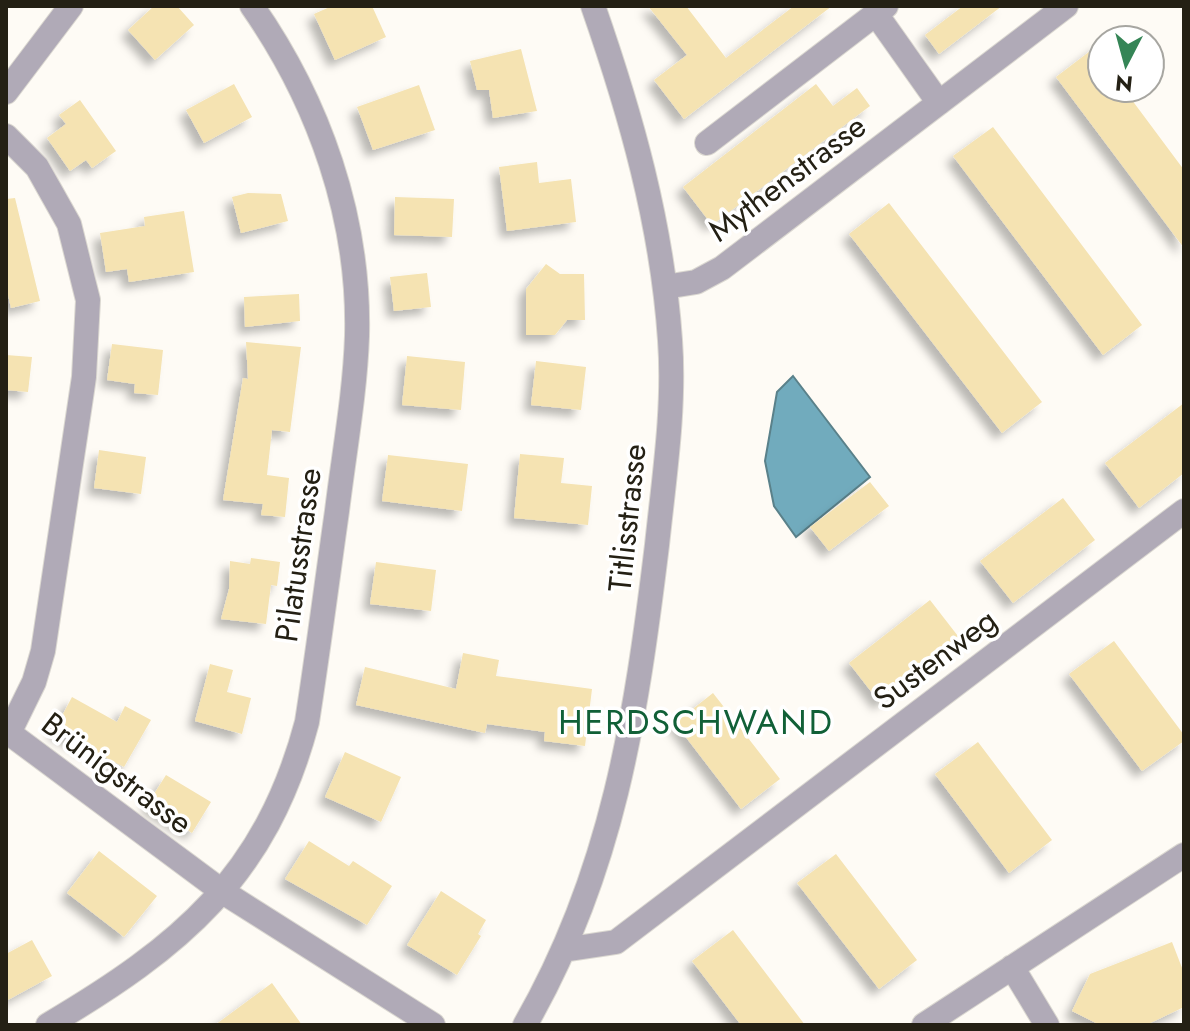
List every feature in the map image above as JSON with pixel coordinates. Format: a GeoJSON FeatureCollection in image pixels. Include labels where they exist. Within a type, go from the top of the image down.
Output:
{"type":"FeatureCollection","features":[{"type":"Feature","properties":{"kind":"street"},"geometry":{"type":"LineString","coordinates":[[6,92],[71,6]]}},
{"type":"Feature","properties":{"kind":"street","name":"Pilatusstrasse"},"geometry":{"type":"LineString","coordinates":[[48,1025],[126,979],[158,955],[223,892],[262,835],[297,759],[307,722],[348,425],[357,337],[354,275],[341,194],[326,149],[282,49],[252,6]]}},
{"type":"Feature","properties":{"kind":"street","name":"Titlisstrasse"},"geometry":{"type":"LineString","coordinates":[[525,1025],[550,983],[609,830],[640,689],[668,449],[671,345],[657,231],[626,99],[593,6]]}},
{"type":"Feature","properties":{"kind":"street","name":"Mythenstrasse"},"geometry":{"type":"LineString","coordinates":[[665,287],[696,282],[722,268],[1066,6]]}},
{"type":"Feature","properties":{"kind":"street"},"geometry":{"type":"LineString","coordinates":[[707,143],[881,10],[939,103]]}},
{"type":"Feature","properties":{"kind":"street","name":"Brünigstrasse"},"geometry":{"type":"LineString","coordinates":[[6,136],[37,167],[69,224],[88,300],[84,377],[43,651],[34,682],[8,732],[223,892],[433,1025]]}},
{"type":"Feature","properties":{"kind":"street","name":"Sustenweg"},"geometry":{"type":"LineString","coordinates":[[563,950],[616,942],[1184,511]]}},
{"type":"Feature","properties":{"kind":"street"},"geometry":{"type":"LineString","coordinates":[[924,1025],[1184,855]]}},
{"type":"Feature","properties":{"kind":"street"},"geometry":{"type":"LineString","coordinates":[[1012,967],[1047,1025]]}},
{"type":"Feature","properties":{"kind":"water"},"geometry":{"type":"Polygon","coordinates":[[[793,376],[870,477],[796,537],[774,506],[765,461],[777,392],[793,376]]]}},
{"type":"Feature","properties":{"kind":"building"},"geometry":{"type":"Polygon","coordinates":[[[154,6],[177,6],[194,25],[155,60],[128,30],[154,6]]]}},
{"type":"Feature","properties":{"kind":"building"},"geometry":{"type":"Polygon","coordinates":[[[332,6],[372,6],[386,37],[335,60],[314,14],[332,6]]]}},
{"type":"Feature","properties":{"kind":"building"},"geometry":{"type":"Polygon","coordinates":[[[648,6],[686,6],[726,58],[794,6],[832,6],[684,119],[654,80],[687,55],[648,6]]]}},
{"type":"Feature","properties":{"kind":"building"},"geometry":{"type":"Polygon","coordinates":[[[963,6],[1002,6],[939,54],[925,35],[963,6]]]}},
{"type":"Feature","properties":{"kind":"building"},"geometry":{"type":"Polygon","coordinates":[[[521,49],[537,111],[493,118],[489,90],[477,90],[470,61],[521,49]]]}},
{"type":"Feature","properties":{"kind":"building"},"geometry":{"type":"Polygon","coordinates":[[[1086,54],[1086,104],[1135,104],[1184,170],[1184,248],[1056,77],[1086,54]]]}},
{"type":"Feature","properties":{"kind":"building"},"geometry":{"type":"Polygon","coordinates":[[[234,84],[252,117],[204,143],[186,110],[234,84]]]}},
{"type":"Feature","properties":{"kind":"building"},"geometry":{"type":"Polygon","coordinates":[[[816,84],[833,106],[857,88],[870,106],[712,225],[683,187],[816,84]]]}},
{"type":"Feature","properties":{"kind":"building"},"geometry":{"type":"Polygon","coordinates":[[[419,85],[435,130],[373,150],[357,107],[419,85]]]}},
{"type":"Feature","properties":{"kind":"building"},"geometry":{"type":"Polygon","coordinates":[[[80,100],[116,151],[92,168],[86,160],[70,171],[47,138],[66,124],[59,115],[80,100]]]}},
{"type":"Feature","properties":{"kind":"building"},"geometry":{"type":"Polygon","coordinates":[[[993,127],[1142,325],[1103,355],[953,156],[993,127]]]}},
{"type":"Feature","properties":{"kind":"building"},"geometry":{"type":"Polygon","coordinates":[[[537,162],[539,183],[571,179],[576,222],[507,231],[499,167],[537,162]]]}},
{"type":"Feature","properties":{"kind":"building"},"geometry":{"type":"Polygon","coordinates":[[[248,193],[281,194],[288,221],[241,233],[232,197],[248,193]]]}},
{"type":"Feature","properties":{"kind":"building"},"geometry":{"type":"Polygon","coordinates":[[[395,197],[454,199],[452,237],[394,235],[395,197]]]}},
{"type":"Feature","properties":{"kind":"building"},"geometry":{"type":"Polygon","coordinates":[[[15,198],[40,301],[11,308],[6,286],[6,199],[15,198]]]}},
{"type":"Feature","properties":{"kind":"building"},"geometry":{"type":"Polygon","coordinates":[[[889,203],[1042,402],[1002,433],[849,234],[889,203]]]}},
{"type":"Feature","properties":{"kind":"building"},"geometry":{"type":"Polygon","coordinates":[[[184,211],[194,272],[129,282],[127,269],[106,272],[100,233],[145,226],[144,217],[184,211]]]}},
{"type":"Feature","properties":{"kind":"building"},"geometry":{"type":"Polygon","coordinates":[[[546,264],[560,274],[584,274],[585,320],[567,320],[555,335],[526,335],[526,289],[546,264]]]}},
{"type":"Feature","properties":{"kind":"building"},"geometry":{"type":"Polygon","coordinates":[[[427,273],[431,307],[394,311],[390,277],[427,273]]]}},
{"type":"Feature","properties":{"kind":"building"},"geometry":{"type":"Polygon","coordinates":[[[299,294],[300,321],[245,327],[244,297],[299,294]]]}},
{"type":"Feature","properties":{"kind":"building"},"geometry":{"type":"Polygon","coordinates":[[[246,342],[301,347],[290,432],[272,430],[267,475],[289,478],[285,517],[261,515],[263,504],[223,500],[243,378],[248,379],[246,342]]]}},
{"type":"Feature","properties":{"kind":"building"},"geometry":{"type":"Polygon","coordinates":[[[112,344],[163,350],[158,395],[134,393],[135,384],[107,380],[112,344]]]}},
{"type":"Feature","properties":{"kind":"building"},"geometry":{"type":"Polygon","coordinates":[[[6,355],[32,357],[28,392],[6,390],[6,355]]]}},
{"type":"Feature","properties":{"kind":"building"},"geometry":{"type":"Polygon","coordinates":[[[407,356],[465,362],[461,410],[402,405],[407,356]]]}},
{"type":"Feature","properties":{"kind":"building"},"geometry":{"type":"Polygon","coordinates":[[[536,361],[586,367],[581,410],[531,405],[536,361]]]}},
{"type":"Feature","properties":{"kind":"building"},"geometry":{"type":"Polygon","coordinates":[[[1184,403],[1184,473],[1139,508],[1105,463],[1184,403]]]}},
{"type":"Feature","properties":{"kind":"building"},"geometry":{"type":"Polygon","coordinates":[[[99,450],[146,457],[141,494],[94,488],[99,450]]]}},
{"type":"Feature","properties":{"kind":"building"},"geometry":{"type":"Polygon","coordinates":[[[520,454],[564,458],[561,483],[592,486],[588,525],[514,518],[520,454]]]}},
{"type":"Feature","properties":{"kind":"building"},"geometry":{"type":"Polygon","coordinates":[[[388,455],[468,464],[462,511],[382,501],[388,455]]]}},
{"type":"Feature","properties":{"kind":"building"},"geometry":{"type":"Polygon","coordinates":[[[870,482],[889,506],[829,551],[810,527],[870,482]]]}},
{"type":"Feature","properties":{"kind":"building"},"geometry":{"type":"Polygon","coordinates":[[[1063,498],[1095,540],[1013,603],[980,561],[1063,498]]]}},
{"type":"Feature","properties":{"kind":"building"},"geometry":{"type":"Polygon","coordinates":[[[251,558],[280,562],[277,586],[271,585],[266,624],[221,619],[229,589],[230,561],[250,564],[251,558]]]}},
{"type":"Feature","properties":{"kind":"building"},"geometry":{"type":"Polygon","coordinates":[[[376,562],[436,570],[431,611],[370,604],[376,562]]]}},
{"type":"Feature","properties":{"kind":"building"},"geometry":{"type":"Polygon","coordinates":[[[930,600],[961,640],[880,703],[849,663],[930,600]]]}},
{"type":"Feature","properties":{"kind":"building"},"geometry":{"type":"Polygon","coordinates":[[[1114,641],[1184,735],[1184,741],[1142,771],[1069,674],[1114,641]]]}},
{"type":"Feature","properties":{"kind":"building"},"geometry":{"type":"Polygon","coordinates":[[[463,653],[499,660],[496,676],[592,689],[585,746],[544,741],[545,732],[487,724],[485,733],[356,705],[365,667],[456,689],[463,653]]]}},
{"type":"Feature","properties":{"kind":"building"},"geometry":{"type":"Polygon","coordinates":[[[210,664],[233,670],[227,692],[251,698],[242,734],[195,721],[210,664]]]}},
{"type":"Feature","properties":{"kind":"building"},"geometry":{"type":"Polygon","coordinates":[[[713,693],[780,779],[741,809],[675,723],[713,693]]]}},
{"type":"Feature","properties":{"kind":"building"},"geometry":{"type":"Polygon","coordinates":[[[72,697],[117,722],[125,706],[151,720],[124,767],[54,731],[72,697]]]}},
{"type":"Feature","properties":{"kind":"building"},"geometry":{"type":"Polygon","coordinates":[[[978,742],[1052,840],[1009,873],[935,774],[978,742]]]}},
{"type":"Feature","properties":{"kind":"building"},"geometry":{"type":"Polygon","coordinates":[[[345,752],[401,777],[381,822],[325,797],[345,752]]]}},
{"type":"Feature","properties":{"kind":"building"},"geometry":{"type":"Polygon","coordinates":[[[166,775],[211,802],[192,833],[147,805],[166,775]]]}},
{"type":"Feature","properties":{"kind":"building"},"geometry":{"type":"Polygon","coordinates":[[[309,841],[349,866],[353,861],[392,886],[367,925],[285,879],[309,841]]]}},
{"type":"Feature","properties":{"kind":"building"},"geometry":{"type":"Polygon","coordinates":[[[99,851],[157,896],[124,937],[67,893],[99,851]]]}},
{"type":"Feature","properties":{"kind":"building"},"geometry":{"type":"Polygon","coordinates":[[[836,854],[917,960],[879,989],[797,883],[836,854]]]}},
{"type":"Feature","properties":{"kind":"building"},"geometry":{"type":"Polygon","coordinates":[[[441,891],[486,920],[478,934],[481,936],[457,975],[407,945],[441,891]]]}},
{"type":"Feature","properties":{"kind":"building"},"geometry":{"type":"Polygon","coordinates":[[[733,930],[805,1025],[741,1025],[692,961],[733,930]]]}},
{"type":"Feature","properties":{"kind":"building"},"geometry":{"type":"Polygon","coordinates":[[[32,940],[52,976],[6,1001],[6,954],[32,940]]]}},
{"type":"Feature","properties":{"kind":"building"},"geometry":{"type":"Polygon","coordinates":[[[1172,942],[1184,973],[1184,1007],[1146,1025],[1100,1025],[1072,1011],[1090,974],[1172,942]]]}},
{"type":"Feature","properties":{"kind":"building"},"geometry":{"type":"Polygon","coordinates":[[[272,983],[302,1025],[215,1025],[272,983]]]}},
{"type":"Feature","properties":{"kind":"district","name":"HERDSCHWAND"},"geometry":{"type":"Point","coordinates":[696,722]}}]}
